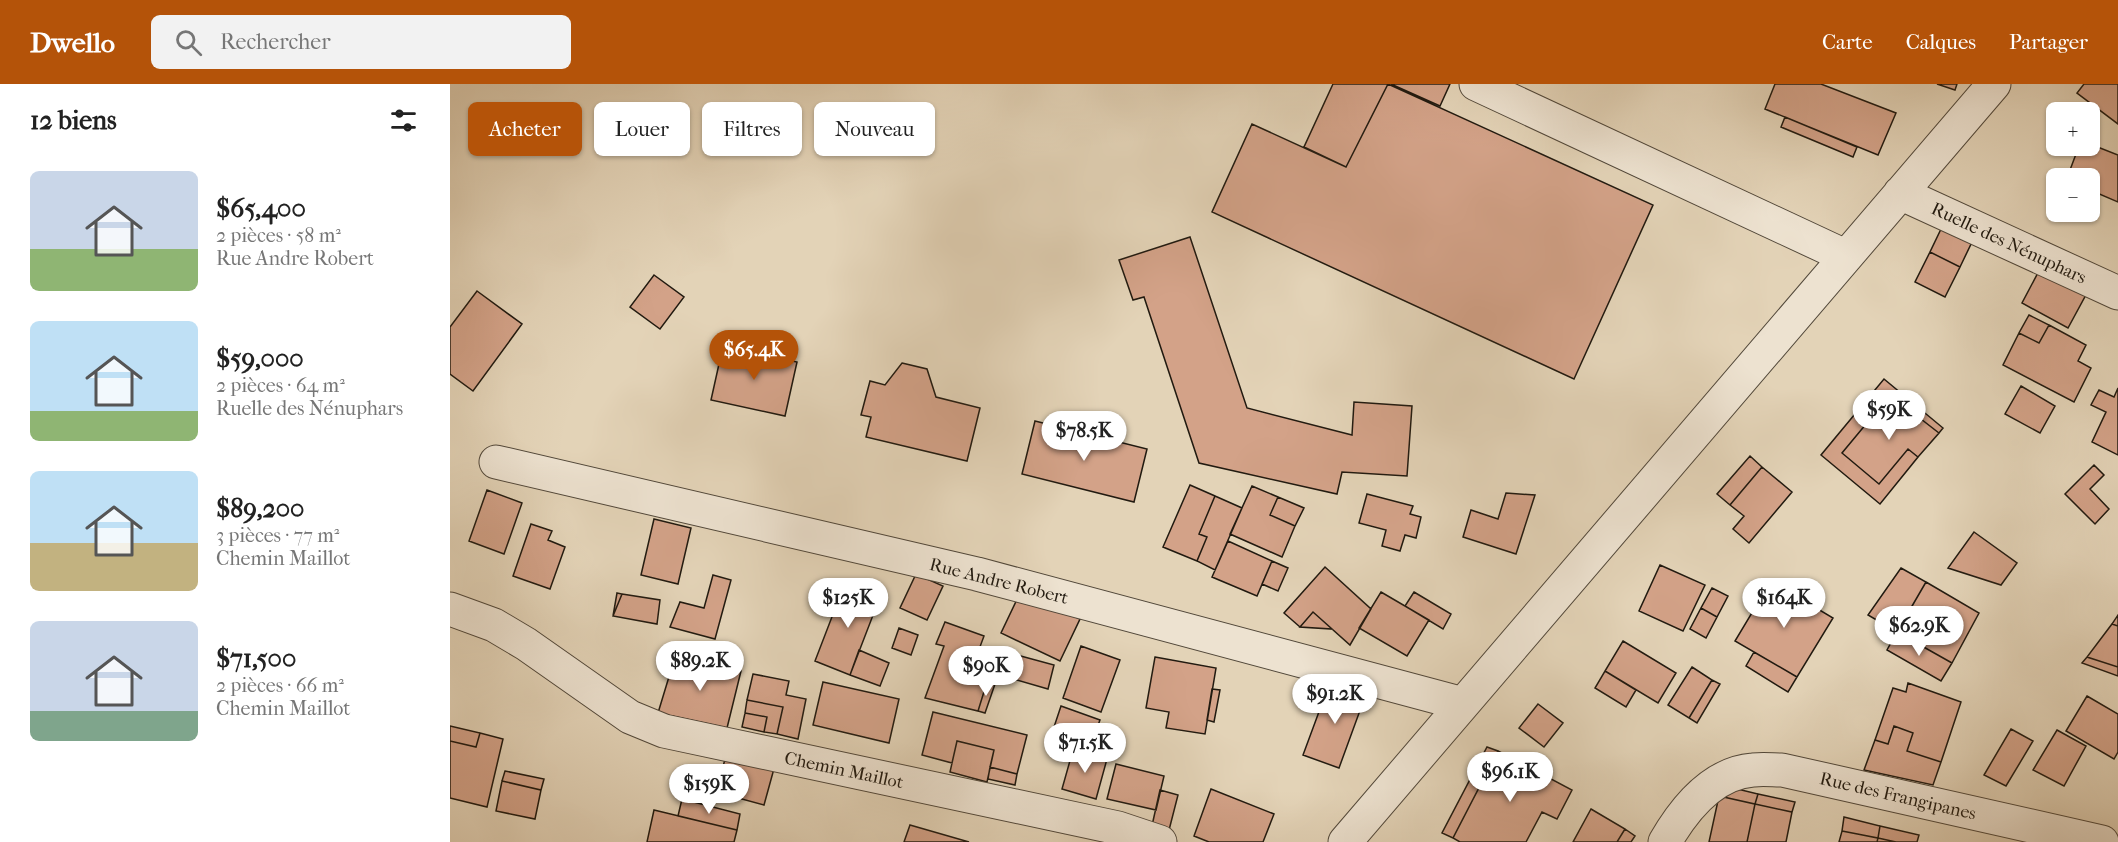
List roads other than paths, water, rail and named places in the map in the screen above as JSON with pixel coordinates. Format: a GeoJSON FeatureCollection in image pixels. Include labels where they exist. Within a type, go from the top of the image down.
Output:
{"type":"FeatureCollection","features":[{"type":"Feature","properties":{"kind":"street"},"geometry":{"type":"LineString","coordinates":[[1476,84],[1845,256]]}},
{"type":"Feature","properties":{"kind":"street"},"geometry":{"type":"LineString","coordinates":[[1345,842],[1994,84]]}},
{"type":"Feature","properties":{"kind":"street","name":"Ruelle des Nénuphars"},"geometry":{"type":"LineString","coordinates":[[1900,193],[2118,292]]}},
{"type":"Feature","properties":{"kind":"street","name":"Rue Andre Robert"},"geometry":{"type":"LineString","coordinates":[[496,462],[977,574],[1463,704]]}},
{"type":"Feature","properties":{"kind":"street","name":"Chemin Maillot"},"geometry":{"type":"LineString","coordinates":[[450,609],[494,626],[526,644],[630,717],[664,731],[1118,828],[1160,842]]}},
{"type":"Feature","properties":{"kind":"street","name":"Rue des Frangipanes"},"geometry":{"type":"LineString","coordinates":[[1665,842],[1679,818],[1698,796],[1725,778],[1752,770],[1782,770],[2102,842]]}}]}
